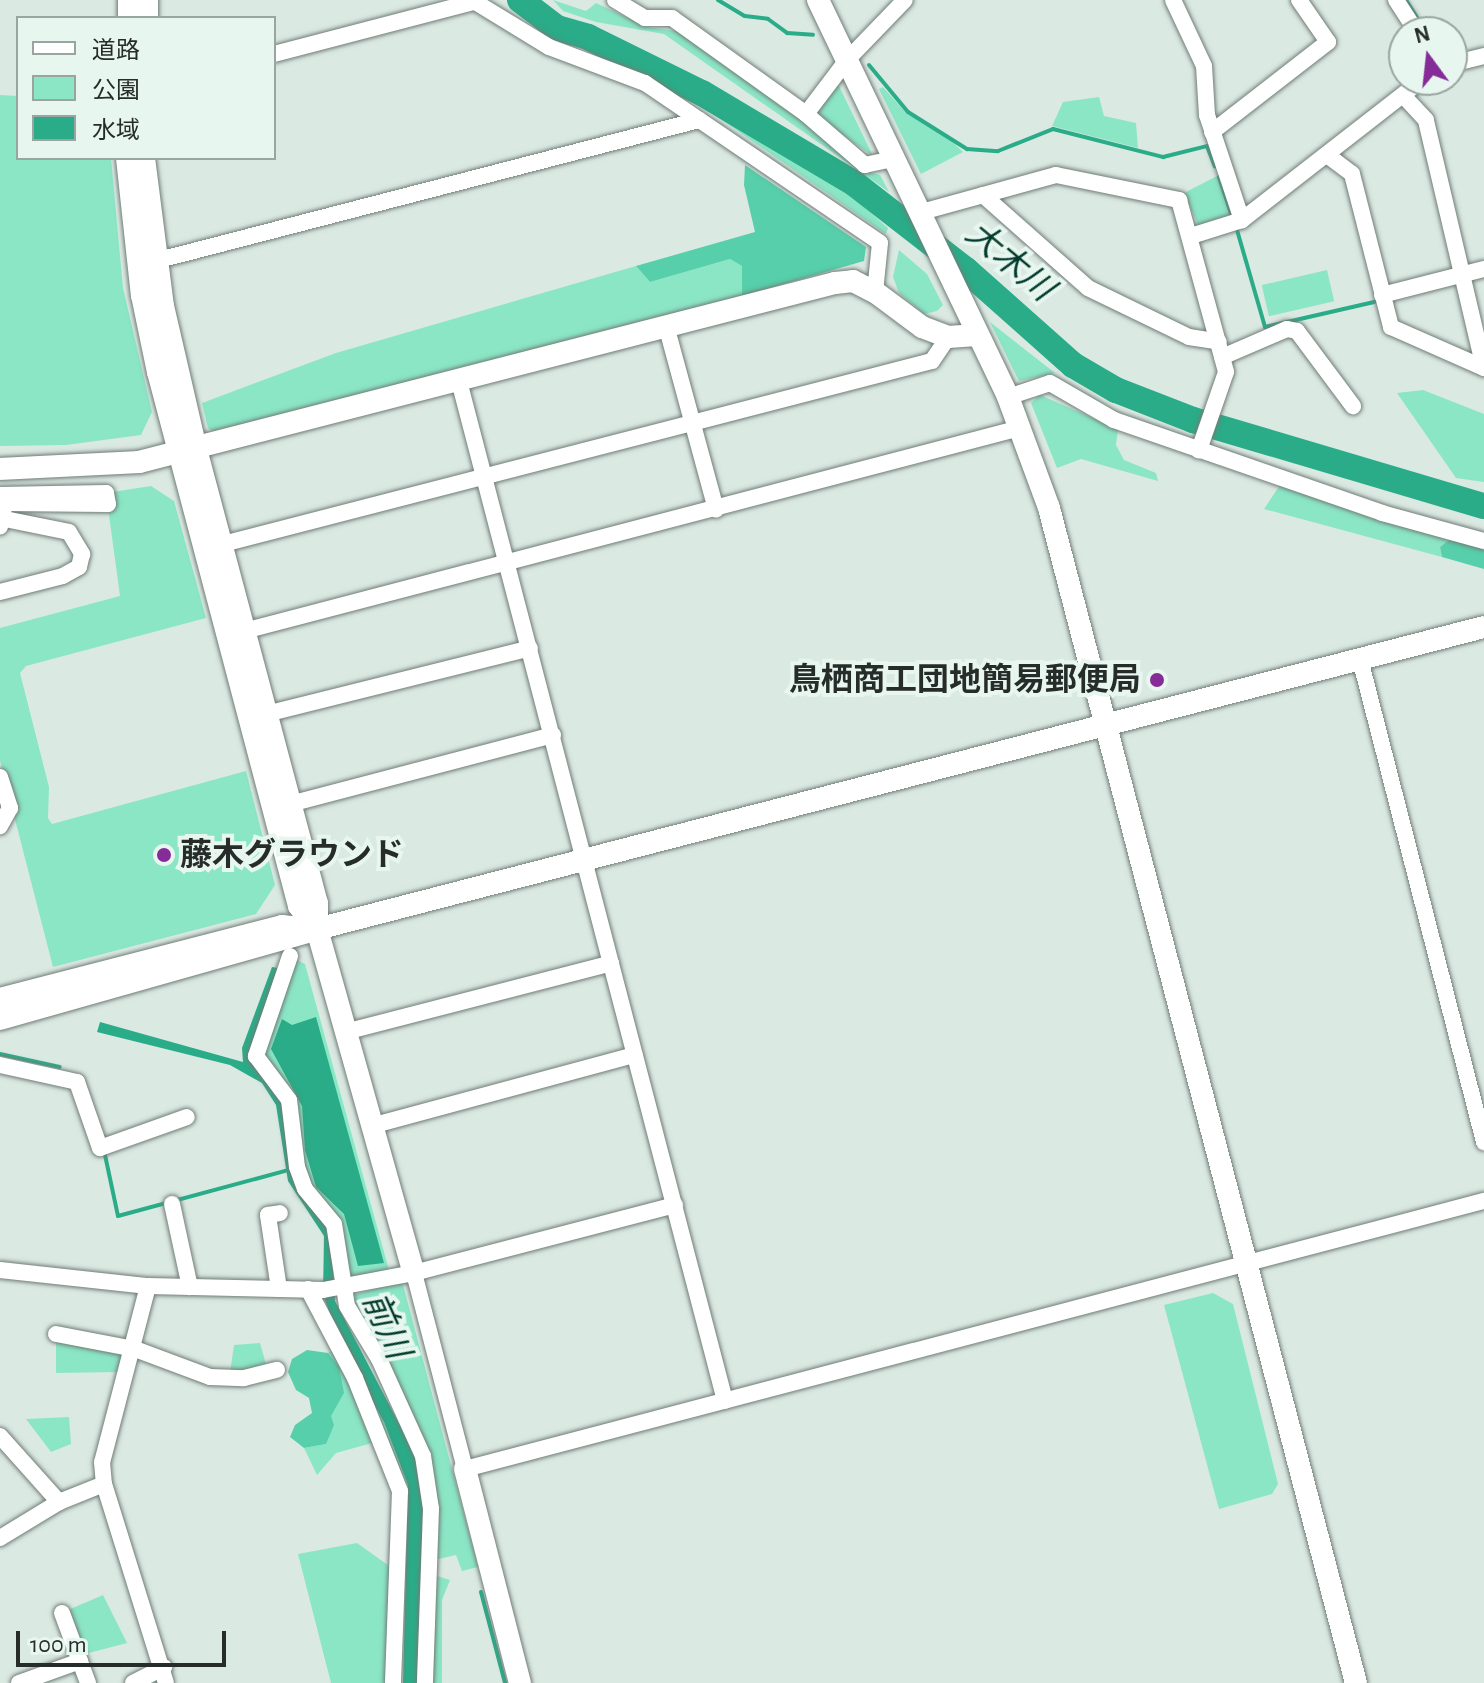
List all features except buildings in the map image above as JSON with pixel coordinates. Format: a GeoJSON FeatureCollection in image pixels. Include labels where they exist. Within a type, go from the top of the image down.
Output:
{"type":"FeatureCollection","features":[{"type":"Feature","properties":{"kind":"street"},"geometry":{"type":"LineString","coordinates":[[615,0],[645,18],[672,18],[806,114],[865,165],[893,159]]}},
{"type":"Feature","properties":{"kind":"street"},"geometry":{"type":"LineString","coordinates":[[818,0],[1008,397],[1049,508],[1356,1683]]}},
{"type":"Feature","properties":{"kind":"street"},"geometry":{"type":"LineString","coordinates":[[806,114],[847,60],[905,0]]}},
{"type":"Feature","properties":{"kind":"street"},"geometry":{"type":"LineString","coordinates":[[1173,0],[1204,66],[1212,132],[1242,220]]}},
{"type":"Feature","properties":{"kind":"street"},"geometry":{"type":"LineString","coordinates":[[1212,132],[1328,42],[1299,0]]}},
{"type":"Feature","properties":{"kind":"street"},"geometry":{"type":"LineString","coordinates":[[276,53],[473,1],[549,47],[645,83],[880,243],[875,292]]}},
{"type":"Feature","properties":{"kind":"street"},"geometry":{"type":"LineString","coordinates":[[1191,236],[1242,220],[1402,96]]}},
{"type":"Feature","properties":{"kind":"street"},"geometry":{"type":"LineString","coordinates":[[1404,96],[1426,120],[1484,368]]}},
{"type":"Feature","properties":{"kind":"street"},"geometry":{"type":"LineString","coordinates":[[155,261],[699,120]]}},
{"type":"Feature","properties":{"kind":"street"},"geometry":{"type":"LineString","coordinates":[[1327,155],[1352,174],[1382,295],[1397,331],[1484,368]]}},
{"type":"Feature","properties":{"kind":"street"},"geometry":{"type":"LineString","coordinates":[[127,160],[142,295],[189,451],[299,906],[317,929]]}},
{"type":"Feature","properties":{"kind":"street"},"geometry":{"type":"LineString","coordinates":[[144,160],[155,261],[189,451],[223,544],[317,903],[317,929],[414,1273],[520,1683]]}},
{"type":"Feature","properties":{"kind":"street"},"geometry":{"type":"LineString","coordinates":[[918,213],[1056,175],[1179,200],[1226,372],[1201,446]]}},
{"type":"Feature","properties":{"kind":"street"},"geometry":{"type":"LineString","coordinates":[[983,195],[1088,288],[1189,337],[1221,349],[1287,329],[1297,331],[1353,406]]}},
{"type":"Feature","properties":{"kind":"street"},"geometry":{"type":"LineString","coordinates":[[1382,295],[1484,269]]}},
{"type":"Feature","properties":{"kind":"street"},"geometry":{"type":"LineString","coordinates":[[0,469],[79,469],[189,451],[835,283],[853,281],[875,292],[922,327],[948,337],[977,335]]}},
{"type":"Feature","properties":{"kind":"street"},"geometry":{"type":"LineString","coordinates":[[667,329],[716,509]]}},
{"type":"Feature","properties":{"kind":"street"},"geometry":{"type":"LineString","coordinates":[[223,544],[932,361],[948,337]]}},
{"type":"Feature","properties":{"kind":"street"},"geometry":{"type":"LineString","coordinates":[[459,381],[725,1401]]}},
{"type":"Feature","properties":{"kind":"street"},"geometry":{"type":"LineString","coordinates":[[1008,397],[1050,383],[1114,420],[1201,446],[1382,513],[1484,541]]}},
{"type":"Feature","properties":{"kind":"street"},"geometry":{"type":"LineString","coordinates":[[244,631],[1020,428]]}},
{"type":"Feature","properties":{"kind":"street"},"geometry":{"type":"LineString","coordinates":[[0,495],[106,493],[108,504],[5,503],[1,521],[69,532],[82,554],[79,567],[63,576],[0,592]]}},
{"type":"Feature","properties":{"kind":"street"},"geometry":{"type":"LineString","coordinates":[[0,1019],[284,943],[317,929],[1108,727],[1484,627]]}},
{"type":"Feature","properties":{"kind":"street"},"geometry":{"type":"LineString","coordinates":[[266,714],[530,648]]}},
{"type":"Feature","properties":{"kind":"street"},"geometry":{"type":"LineString","coordinates":[[1360,659],[1484,1142]]}},
{"type":"Feature","properties":{"kind":"street"},"geometry":{"type":"LineString","coordinates":[[290,804],[553,735]]}},
{"type":"Feature","properties":{"kind":"street"},"geometry":{"type":"LineString","coordinates":[[0,777],[10,808],[0,826]]}},
{"type":"Feature","properties":{"kind":"street"},"geometry":{"type":"LineString","coordinates":[[0,999],[282,926],[317,929]]}},
{"type":"Feature","properties":{"kind":"street"},"geometry":{"type":"LineString","coordinates":[[290,956],[256,1056],[289,1100],[297,1167],[305,1189],[334,1224],[328,1289],[355,1378],[400,1491],[393,1683]]}},
{"type":"Feature","properties":{"kind":"street"},"geometry":{"type":"LineString","coordinates":[[345,1032],[611,963]]}},
{"type":"Feature","properties":{"kind":"street"},"geometry":{"type":"LineString","coordinates":[[371,1126],[635,1055]]}},
{"type":"Feature","properties":{"kind":"street"},"geometry":{"type":"LineString","coordinates":[[0,1065],[77,1082],[100,1148],[187,1117]]}},
{"type":"Feature","properties":{"kind":"street"},"geometry":{"type":"LineString","coordinates":[[465,1469],[1484,1201]]}},
{"type":"Feature","properties":{"kind":"street"},"geometry":{"type":"LineString","coordinates":[[172,1204],[190,1287]]}},
{"type":"Feature","properties":{"kind":"street"},"geometry":{"type":"LineString","coordinates":[[0,1270],[148,1286],[328,1289],[414,1273],[675,1205]]}},
{"type":"Feature","properties":{"kind":"street"},"geometry":{"type":"LineString","coordinates":[[279,1289],[268,1215],[280,1213]]}},
{"type":"Feature","properties":{"kind":"street"},"geometry":{"type":"LineString","coordinates":[[133,1683],[165,1675],[104,1484],[106,1441],[135,1349],[148,1286]]}},
{"type":"Feature","properties":{"kind":"street"},"geometry":{"type":"LineString","coordinates":[[328,1289],[347,1306],[395,1393],[428,1479],[425,1683]]}},
{"type":"Feature","properties":{"kind":"street"},"geometry":{"type":"LineString","coordinates":[[56,1334],[135,1349],[210,1377],[244,1378],[277,1370]]}},
{"type":"Feature","properties":{"kind":"street"},"geometry":{"type":"LineString","coordinates":[[0,1436],[59,1502]]}},
{"type":"Feature","properties":{"kind":"street"},"geometry":{"type":"LineString","coordinates":[[0,1538],[59,1502],[104,1484]]}},
{"type":"Feature","properties":{"kind":"street"},"geometry":{"type":"LineString","coordinates":[[62,1613],[88,1683]]}},
{"type":"Feature","properties":{"kind":"street"},"geometry":{"type":"LineString","coordinates":[[19,1683],[80,1661]]}},
{"type":"Feature","properties":{"kind":"green space"},"geometry":{"type":"Polygon","coordinates":[[[553,0],[586,11],[596,3],[647,27],[683,32],[834,143],[864,171],[880,175],[889,192],[664,34],[596,22],[563,11],[553,0]]]}},
{"type":"Feature","properties":{"kind":"green space"},"geometry":{"type":"Polygon","coordinates":[[[837,82],[873,156],[813,114],[837,82]]]}},
{"type":"Feature","properties":{"kind":"green space"},"geometry":{"type":"Polygon","coordinates":[[[883,87],[907,114],[941,131],[963,152],[921,174],[879,89],[883,87]]]}},
{"type":"Feature","properties":{"kind":"green space"},"geometry":{"type":"Polygon","coordinates":[[[0,95],[16,96],[16,160],[111,160],[123,288],[152,412],[141,435],[66,445],[0,446],[0,95]]]}},
{"type":"Feature","properties":{"kind":"green space"},"geometry":{"type":"Polygon","coordinates":[[[1099,97],[1104,116],[1136,123],[1138,148],[1052,126],[1063,102],[1099,97]]]}},
{"type":"Feature","properties":{"kind":"green space"},"geometry":{"type":"Polygon","coordinates":[[[702,106],[855,199],[888,228],[886,234],[702,106]]]}},
{"type":"Feature","properties":{"kind":"green space"},"geometry":{"type":"Polygon","coordinates":[[[1217,176],[1229,217],[1199,227],[1184,193],[1217,176]]]}},
{"type":"Feature","properties":{"kind":"green space"},"geometry":{"type":"Polygon","coordinates":[[[899,250],[927,274],[943,305],[937,311],[924,314],[899,293],[893,277],[899,250]]]}},
{"type":"Feature","properties":{"kind":"green space"},"geometry":{"type":"Polygon","coordinates":[[[730,259],[742,266],[742,296],[214,432],[208,428],[202,403],[336,353],[636,266],[650,282],[730,259]]]}},
{"type":"Feature","properties":{"kind":"green space"},"geometry":{"type":"Polygon","coordinates":[[[1327,270],[1334,301],[1269,316],[1262,285],[1327,270]]]}},
{"type":"Feature","properties":{"kind":"green space"},"geometry":{"type":"Polygon","coordinates":[[[990,322],[1055,373],[1019,381],[990,322]]]}},
{"type":"Feature","properties":{"kind":"green space"},"geometry":{"type":"Polygon","coordinates":[[[1423,390],[1484,414],[1484,482],[1456,478],[1397,393],[1423,390]]]}},
{"type":"Feature","properties":{"kind":"green space"},"geometry":{"type":"Polygon","coordinates":[[[1040,395],[1118,429],[1116,445],[1124,460],[1156,473],[1158,481],[1081,459],[1057,468],[1031,403],[1040,395]]]}},
{"type":"Feature","properties":{"kind":"green space"},"geometry":{"type":"Polygon","coordinates":[[[1280,485],[1449,540],[1440,547],[1442,557],[1264,509],[1280,485]]]}},
{"type":"Feature","properties":{"kind":"green space"},"geometry":{"type":"Polygon","coordinates":[[[151,486],[174,501],[206,618],[26,666],[20,673],[49,787],[48,818],[52,824],[246,771],[275,885],[256,914],[53,967],[0,761],[0,628],[120,596],[106,493],[151,486]]]}},
{"type":"Feature","properties":{"kind":"green space"},"geometry":{"type":"Polygon","coordinates":[[[295,959],[305,964],[390,1274],[349,1284],[261,1056],[295,959]]]}},
{"type":"Feature","properties":{"kind":"green space"},"geometry":{"type":"Polygon","coordinates":[[[402,1281],[478,1567],[462,1571],[456,1555],[434,1560],[436,1510],[356,1310],[353,1295],[402,1281]]]}},
{"type":"Feature","properties":{"kind":"green space"},"geometry":{"type":"Polygon","coordinates":[[[1213,1293],[1233,1304],[1278,1484],[1272,1494],[1219,1509],[1164,1305],[1213,1293]]]}},
{"type":"Feature","properties":{"kind":"green space"},"geometry":{"type":"Polygon","coordinates":[[[323,1297],[384,1422],[408,1485],[403,1683],[406,1494],[323,1297]]]}},
{"type":"Feature","properties":{"kind":"green space"},"geometry":{"type":"Polygon","coordinates":[[[56,1336],[128,1353],[120,1372],[56,1373],[56,1336]]]}},
{"type":"Feature","properties":{"kind":"green space"},"geometry":{"type":"Polygon","coordinates":[[[260,1343],[267,1368],[230,1373],[234,1345],[260,1343]]]}},
{"type":"Feature","properties":{"kind":"green space"},"geometry":{"type":"Polygon","coordinates":[[[336,1349],[379,1441],[336,1453],[317,1475],[304,1448],[326,1444],[339,1367],[328,1353],[336,1349]]]}},
{"type":"Feature","properties":{"kind":"green space"},"geometry":{"type":"Polygon","coordinates":[[[69,1417],[71,1444],[51,1452],[26,1419],[69,1417]]]}},
{"type":"Feature","properties":{"kind":"green space"},"geometry":{"type":"Polygon","coordinates":[[[357,1543],[392,1568],[388,1683],[331,1683],[298,1554],[357,1543]]]}},
{"type":"Feature","properties":{"kind":"green space"},"geometry":{"type":"Polygon","coordinates":[[[434,1575],[450,1580],[442,1600],[442,1683],[431,1683],[434,1575]]]}},
{"type":"Feature","properties":{"kind":"green space"},"geometry":{"type":"Polygon","coordinates":[[[103,1595],[127,1643],[85,1654],[68,1610],[103,1595]]]}},
{"type":"Feature","properties":{"kind":"shaded area"},"geometry":{"type":"Polygon","coordinates":[[[745,165],[866,247],[864,261],[742,296],[742,266],[730,259],[650,282],[636,266],[755,232],[744,185],[745,165]]]}},
{"type":"Feature","properties":{"kind":"shaded area"},"geometry":{"type":"Polygon","coordinates":[[[1449,540],[1484,547],[1484,569],[1442,557],[1440,547],[1449,540]]]}},
{"type":"Feature","properties":{"kind":"shaded area"},"geometry":{"type":"Polygon","coordinates":[[[307,1350],[328,1353],[339,1367],[344,1393],[331,1416],[334,1425],[326,1444],[304,1448],[290,1437],[295,1425],[312,1413],[309,1398],[296,1390],[288,1372],[292,1359],[307,1350]]]}},
{"type":"Feature","properties":{"kind":"water"},"geometry":{"type":"Polygon","coordinates":[[[272,967],[278,968],[249,1051],[283,1096],[291,1156],[330,1226],[335,1301],[416,1456],[424,1504],[417,1683],[403,1683],[408,1485],[384,1422],[326,1316],[330,1314],[323,1294],[324,1236],[288,1181],[276,1105],[262,1083],[230,1065],[97,1032],[100,1022],[243,1062],[242,1048],[272,967]]]}},
{"type":"Feature","properties":{"kind":"water"},"geometry":{"type":"Polygon","coordinates":[[[316,1017],[384,1263],[358,1266],[344,1214],[316,1187],[305,1150],[302,1106],[271,1049],[282,1019],[292,1025],[316,1017]]]}},
{"type":"Feature","properties":{"kind":"waterway","name":"大木川"},"geometry":{"type":"LineString","coordinates":[[520,0],[557,28],[588,37],[702,93],[855,184],[966,270],[1073,365],[1116,390],[1193,420],[1484,506]]}},
{"type":"Feature","properties":{"kind":"waterway"},"geometry":{"type":"LineString","coordinates":[[718,0],[745,16],[768,19],[787,33],[813,35]]}},
{"type":"Feature","properties":{"kind":"waterway"},"geometry":{"type":"LineString","coordinates":[[1406,0],[1416,16]]}},
{"type":"Feature","properties":{"kind":"waterway"},"geometry":{"type":"LineString","coordinates":[[869,65],[908,112],[967,149],[998,151],[1053,129],[1163,157],[1207,146],[1215,167]]}},
{"type":"Feature","properties":{"kind":"waterway"},"geometry":{"type":"LineString","coordinates":[[1219,177],[1231,214]]}},
{"type":"Feature","properties":{"kind":"waterway"},"geometry":{"type":"LineString","coordinates":[[1237,230],[1265,327],[1374,302]]}},
{"type":"Feature","properties":{"kind":"waterway"},"geometry":{"type":"LineString","coordinates":[[0,1054],[60,1067]]}},
{"type":"Feature","properties":{"kind":"waterway"},"geometry":{"type":"LineString","coordinates":[[105,1155],[118,1216],[289,1170]]}},
{"type":"Feature","properties":{"kind":"waterway"},"geometry":{"type":"LineString","coordinates":[[481,1592],[505,1683]]}},
{"type":"Feature","properties":{"kind":"place","name":"鳥栖商工団地簡易郵便局"},"geometry":{"type":"Point","coordinates":[1157,680]}},
{"type":"Feature","properties":{"kind":"place","name":"藤木グラウンド"},"geometry":{"type":"Point","coordinates":[164,855]}},
{"type":"Feature","properties":{"kind":"water label","name":"前川"},"geometry":{"type":"Point","coordinates":[385,1326]}}]}
